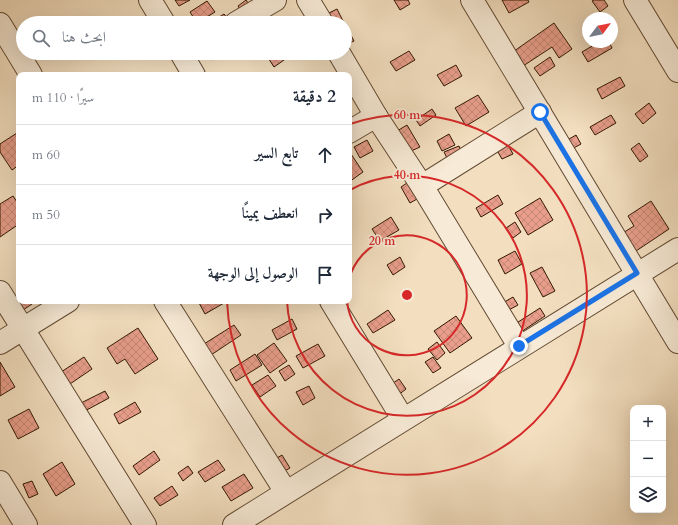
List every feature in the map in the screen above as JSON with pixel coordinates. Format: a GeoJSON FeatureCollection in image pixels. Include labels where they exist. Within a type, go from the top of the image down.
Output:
{"type":"FeatureCollection","features":[{"type":"Feature","properties":{"kind":"street"},"geometry":{"type":"LineString","coordinates":[[150,0],[160,16]]}},
{"type":"Feature","properties":{"kind":"street"},"geometry":{"type":"LineString","coordinates":[[248,16],[275,0]]}},
{"type":"Feature","properties":{"kind":"street"},"geometry":{"type":"LineString","coordinates":[[472,0],[678,342]]}},
{"type":"Feature","properties":{"kind":"street"},"geometry":{"type":"LineString","coordinates":[[635,0],[678,71]]}},
{"type":"Feature","properties":{"kind":"street"},"geometry":{"type":"LineString","coordinates":[[0,24],[16,50]]}},
{"type":"Feature","properties":{"kind":"street"},"geometry":{"type":"LineString","coordinates":[[22,60],[29,72]]}},
{"type":"Feature","properties":{"kind":"street"},"geometry":{"type":"LineString","coordinates":[[186,60],[192,72]]}},
{"type":"Feature","properties":{"kind":"street"},"geometry":{"type":"LineString","coordinates":[[343,60],[350,72]]}},
{"type":"Feature","properties":{"kind":"street"},"geometry":{"type":"LineString","coordinates":[[352,75],[376,116],[422,186],[519,346]]}},
{"type":"Feature","properties":{"kind":"street"},"geometry":{"type":"LineString","coordinates":[[422,186],[540,112]]}},
{"type":"Feature","properties":{"kind":"street"},"geometry":{"type":"LineString","coordinates":[[352,130],[376,116]]}},
{"type":"Feature","properties":{"kind":"street"},"geometry":{"type":"LineString","coordinates":[[234,525],[519,346],[678,249]]}},
{"type":"Feature","properties":{"kind":"street"},"geometry":{"type":"LineString","coordinates":[[0,292],[145,525]]}},
{"type":"Feature","properties":{"kind":"street"},"geometry":{"type":"LineString","coordinates":[[0,343],[63,304]]}},
{"type":"Feature","properties":{"kind":"street"},"geometry":{"type":"LineString","coordinates":[[168,304],[286,492]]}},
{"type":"Feature","properties":{"kind":"street"},"geometry":{"type":"LineString","coordinates":[[333,304],[403,419]]}},
{"type":"Feature","properties":{"kind":"street"},"geometry":{"type":"LineString","coordinates":[[0,482],[26,525]]}},
{"type":"Feature","properties":{"kind":"building"},"geometry":{"type":"Polygon","coordinates":[[[175,0],[190,0],[179,6],[175,0]]]}},
{"type":"Feature","properties":{"kind":"building"},"geometry":{"type":"Polygon","coordinates":[[[246,0],[257,16],[244,16],[238,6],[246,0]]]}},
{"type":"Feature","properties":{"kind":"building"},"geometry":{"type":"Polygon","coordinates":[[[394,0],[408,0],[410,4],[400,10],[394,0]]]}},
{"type":"Feature","properties":{"kind":"building"},"geometry":{"type":"Polygon","coordinates":[[[502,0],[528,0],[529,2],[509,13],[502,0]]]}},
{"type":"Feature","properties":{"kind":"building"},"geometry":{"type":"Polygon","coordinates":[[[604,0],[608,6],[600,12],[592,1],[604,0]]]}},
{"type":"Feature","properties":{"kind":"building"},"geometry":{"type":"Polygon","coordinates":[[[207,1],[215,12],[208,16],[193,16],[190,12],[207,1]]]}},
{"type":"Feature","properties":{"kind":"building"},"geometry":{"type":"Polygon","coordinates":[[[337,9],[340,16],[326,16],[337,9]]]}},
{"type":"Feature","properties":{"kind":"building"},"geometry":{"type":"Polygon","coordinates":[[[554,23],[572,49],[559,58],[552,47],[520,68],[510,54],[554,23]]]}},
{"type":"Feature","properties":{"kind":"building"},"geometry":{"type":"Polygon","coordinates":[[[589,48],[612,48],[588,62],[582,52],[589,48]]]}},
{"type":"Feature","properties":{"kind":"building"},"geometry":{"type":"Polygon","coordinates":[[[409,51],[415,60],[396,71],[390,62],[409,51]]]}},
{"type":"Feature","properties":{"kind":"building"},"geometry":{"type":"Polygon","coordinates":[[[550,57],[555,66],[540,76],[534,68],[550,57]]]}},
{"type":"Feature","properties":{"kind":"building"},"geometry":{"type":"Polygon","coordinates":[[[270,60],[284,60],[274,67],[270,60]]]}},
{"type":"Feature","properties":{"kind":"building"},"geometry":{"type":"Polygon","coordinates":[[[456,65],[462,76],[444,86],[437,75],[456,65]]]}},
{"type":"Feature","properties":{"kind":"building"},"geometry":{"type":"Polygon","coordinates":[[[620,77],[625,86],[602,99],[597,89],[620,77]]]}},
{"type":"Feature","properties":{"kind":"building"},"geometry":{"type":"Polygon","coordinates":[[[478,95],[489,112],[466,126],[455,108],[478,95]]]}},
{"type":"Feature","properties":{"kind":"building"},"geometry":{"type":"Polygon","coordinates":[[[649,103],[656,113],[643,124],[635,114],[649,103]]]}},
{"type":"Feature","properties":{"kind":"building"},"geometry":{"type":"Polygon","coordinates":[[[432,109],[436,115],[420,126],[416,120],[432,109]]]}},
{"type":"Feature","properties":{"kind":"building"},"geometry":{"type":"Polygon","coordinates":[[[611,115],[616,123],[595,135],[590,127],[611,115]]]}},
{"type":"Feature","properties":{"kind":"building"},"geometry":{"type":"Polygon","coordinates":[[[407,125],[420,147],[409,152],[397,131],[407,125]]]}},
{"type":"Feature","properties":{"kind":"building"},"geometry":{"type":"Polygon","coordinates":[[[16,134],[16,167],[12,170],[0,152],[0,144],[16,134]]]}},
{"type":"Feature","properties":{"kind":"building"},"geometry":{"type":"Polygon","coordinates":[[[449,134],[455,145],[442,151],[437,141],[449,134]]]}},
{"type":"Feature","properties":{"kind":"building"},"geometry":{"type":"Polygon","coordinates":[[[576,135],[581,144],[568,151],[564,142],[576,135]]]}},
{"type":"Feature","properties":{"kind":"building"},"geometry":{"type":"Polygon","coordinates":[[[367,140],[373,151],[360,158],[354,147],[367,140]]]}},
{"type":"Feature","properties":{"kind":"building"},"geometry":{"type":"Polygon","coordinates":[[[506,141],[513,154],[502,159],[495,147],[506,141]]]}},
{"type":"Feature","properties":{"kind":"building"},"geometry":{"type":"Polygon","coordinates":[[[639,143],[648,156],[640,162],[631,149],[639,143]]]}},
{"type":"Feature","properties":{"kind":"building"},"geometry":{"type":"Polygon","coordinates":[[[459,146],[464,157],[450,164],[444,152],[459,146]]]}},
{"type":"Feature","properties":{"kind":"building"},"geometry":{"type":"Polygon","coordinates":[[[352,156],[363,172],[352,180],[352,156]]]}},
{"type":"Feature","properties":{"kind":"building"},"geometry":{"type":"Polygon","coordinates":[[[407,183],[417,199],[410,203],[401,187],[407,183]]]}},
{"type":"Feature","properties":{"kind":"building"},"geometry":{"type":"Polygon","coordinates":[[[498,195],[503,204],[481,217],[476,208],[498,195]]]}},
{"type":"Feature","properties":{"kind":"building"},"geometry":{"type":"Polygon","coordinates":[[[13,196],[16,200],[16,226],[0,237],[0,204],[13,196]]]}},
{"type":"Feature","properties":{"kind":"building"},"geometry":{"type":"Polygon","coordinates":[[[540,198],[553,220],[528,235],[515,213],[540,198]]]}},
{"type":"Feature","properties":{"kind":"building"},"geometry":{"type":"Polygon","coordinates":[[[651,201],[669,229],[630,255],[618,236],[634,226],[628,216],[651,201]]]}},
{"type":"Feature","properties":{"kind":"building"},"geometry":{"type":"Polygon","coordinates":[[[391,217],[399,230],[380,241],[372,229],[391,217]]]}},
{"type":"Feature","properties":{"kind":"building"},"geometry":{"type":"Polygon","coordinates":[[[515,222],[521,232],[513,238],[506,228],[515,222]]]}},
{"type":"Feature","properties":{"kind":"building"},"geometry":{"type":"Polygon","coordinates":[[[515,251],[522,264],[505,274],[498,260],[515,251]]]}},
{"type":"Feature","properties":{"kind":"building"},"geometry":{"type":"Polygon","coordinates":[[[400,257],[405,267],[393,275],[387,265],[400,257]]]}},
{"type":"Feature","properties":{"kind":"building"},"geometry":{"type":"Polygon","coordinates":[[[542,267],[555,291],[543,297],[530,273],[542,267]]]}},
{"type":"Feature","properties":{"kind":"building"},"geometry":{"type":"Polygon","coordinates":[[[513,297],[518,305],[505,312],[501,304],[513,297]]]}},
{"type":"Feature","properties":{"kind":"building"},"geometry":{"type":"Polygon","coordinates":[[[16,300],[16,304],[32,304],[20,312],[14,302],[16,300]]]}},
{"type":"Feature","properties":{"kind":"building"},"geometry":{"type":"Polygon","coordinates":[[[200,304],[222,304],[205,314],[200,304]]]}},
{"type":"Feature","properties":{"kind":"building"},"geometry":{"type":"Polygon","coordinates":[[[540,308],[545,316],[521,332],[515,324],[540,308]]]}},
{"type":"Feature","properties":{"kind":"building"},"geometry":{"type":"Polygon","coordinates":[[[388,310],[395,320],[373,333],[367,324],[388,310]]]}},
{"type":"Feature","properties":{"kind":"building"},"geometry":{"type":"Polygon","coordinates":[[[456,316],[472,338],[450,353],[434,331],[456,316]]]}},
{"type":"Feature","properties":{"kind":"building"},"geometry":{"type":"Polygon","coordinates":[[[292,319],[297,329],[277,340],[272,330],[292,319]]]}},
{"type":"Feature","properties":{"kind":"building"},"geometry":{"type":"Polygon","coordinates":[[[234,325],[241,335],[211,355],[204,344],[234,325]]]}},
{"type":"Feature","properties":{"kind":"building"},"geometry":{"type":"Polygon","coordinates":[[[138,328],[158,359],[135,374],[125,359],[117,364],[107,348],[138,328]]]}},
{"type":"Feature","properties":{"kind":"building"},"geometry":{"type":"Polygon","coordinates":[[[437,342],[445,353],[437,360],[428,349],[437,342]]]}},
{"type":"Feature","properties":{"kind":"building"},"geometry":{"type":"Polygon","coordinates":[[[274,343],[287,361],[270,373],[257,355],[274,343]]]}},
{"type":"Feature","properties":{"kind":"building"},"geometry":{"type":"Polygon","coordinates":[[[318,344],[325,356],[303,368],[296,356],[318,344]]]}},
{"type":"Feature","properties":{"kind":"building"},"geometry":{"type":"Polygon","coordinates":[[[255,354],[262,365],[236,381],[230,370],[255,354]]]}},
{"type":"Feature","properties":{"kind":"building"},"geometry":{"type":"Polygon","coordinates":[[[84,357],[92,369],[67,386],[58,374],[84,357]]]}},
{"type":"Feature","properties":{"kind":"building"},"geometry":{"type":"Polygon","coordinates":[[[433,357],[441,368],[433,373],[425,362],[433,357]]]}},
{"type":"Feature","properties":{"kind":"building"},"geometry":{"type":"Polygon","coordinates":[[[0,362],[15,387],[0,396],[0,362]]]}},
{"type":"Feature","properties":{"kind":"building"},"geometry":{"type":"Polygon","coordinates":[[[289,365],[295,374],[285,381],[279,371],[289,365]]]}},
{"type":"Feature","properties":{"kind":"building"},"geometry":{"type":"Polygon","coordinates":[[[268,375],[276,386],[260,397],[252,385],[268,375]]]}},
{"type":"Feature","properties":{"kind":"building"},"geometry":{"type":"Polygon","coordinates":[[[399,379],[406,389],[397,396],[389,386],[399,379]]]}},
{"type":"Feature","properties":{"kind":"building"},"geometry":{"type":"Polygon","coordinates":[[[309,386],[315,398],[303,405],[296,392],[309,386]]]}},
{"type":"Feature","properties":{"kind":"building"},"geometry":{"type":"Polygon","coordinates":[[[105,391],[109,398],[83,412],[79,404],[105,391]]]}},
{"type":"Feature","properties":{"kind":"building"},"geometry":{"type":"Polygon","coordinates":[[[135,402],[141,412],[119,424],[114,414],[135,402]]]}},
{"type":"Feature","properties":{"kind":"building"},"geometry":{"type":"Polygon","coordinates":[[[29,409],[39,428],[18,439],[8,420],[29,409]]]}},
{"type":"Feature","properties":{"kind":"building"},"geometry":{"type":"Polygon","coordinates":[[[154,451],[160,460],[139,475],[133,466],[154,451]]]}},
{"type":"Feature","properties":{"kind":"building"},"geometry":{"type":"Polygon","coordinates":[[[282,455],[290,468],[279,474],[272,461],[282,455]]]}},
{"type":"Feature","properties":{"kind":"building"},"geometry":{"type":"Polygon","coordinates":[[[218,460],[225,470],[205,482],[198,472],[218,460]]]}},
{"type":"Feature","properties":{"kind":"building"},"geometry":{"type":"Polygon","coordinates":[[[62,462],[75,484],[56,496],[43,474],[62,462]]]}},
{"type":"Feature","properties":{"kind":"building"},"geometry":{"type":"Polygon","coordinates":[[[188,466],[193,473],[183,481],[178,473],[188,466]]]}},
{"type":"Feature","properties":{"kind":"building"},"geometry":{"type":"Polygon","coordinates":[[[244,474],[253,488],[231,501],[222,487],[244,474]]]}},
{"type":"Feature","properties":{"kind":"building"},"geometry":{"type":"Polygon","coordinates":[[[32,481],[38,494],[29,498],[23,484],[32,481]]]}},
{"type":"Feature","properties":{"kind":"building"},"geometry":{"type":"Polygon","coordinates":[[[172,486],[178,495],[160,506],[154,498],[172,486]]]}},
{"type":"Feature","properties":{"kind":"route"},"geometry":{"type":"LineString","coordinates":[[519,346],[637,273],[540,112]]}}]}
